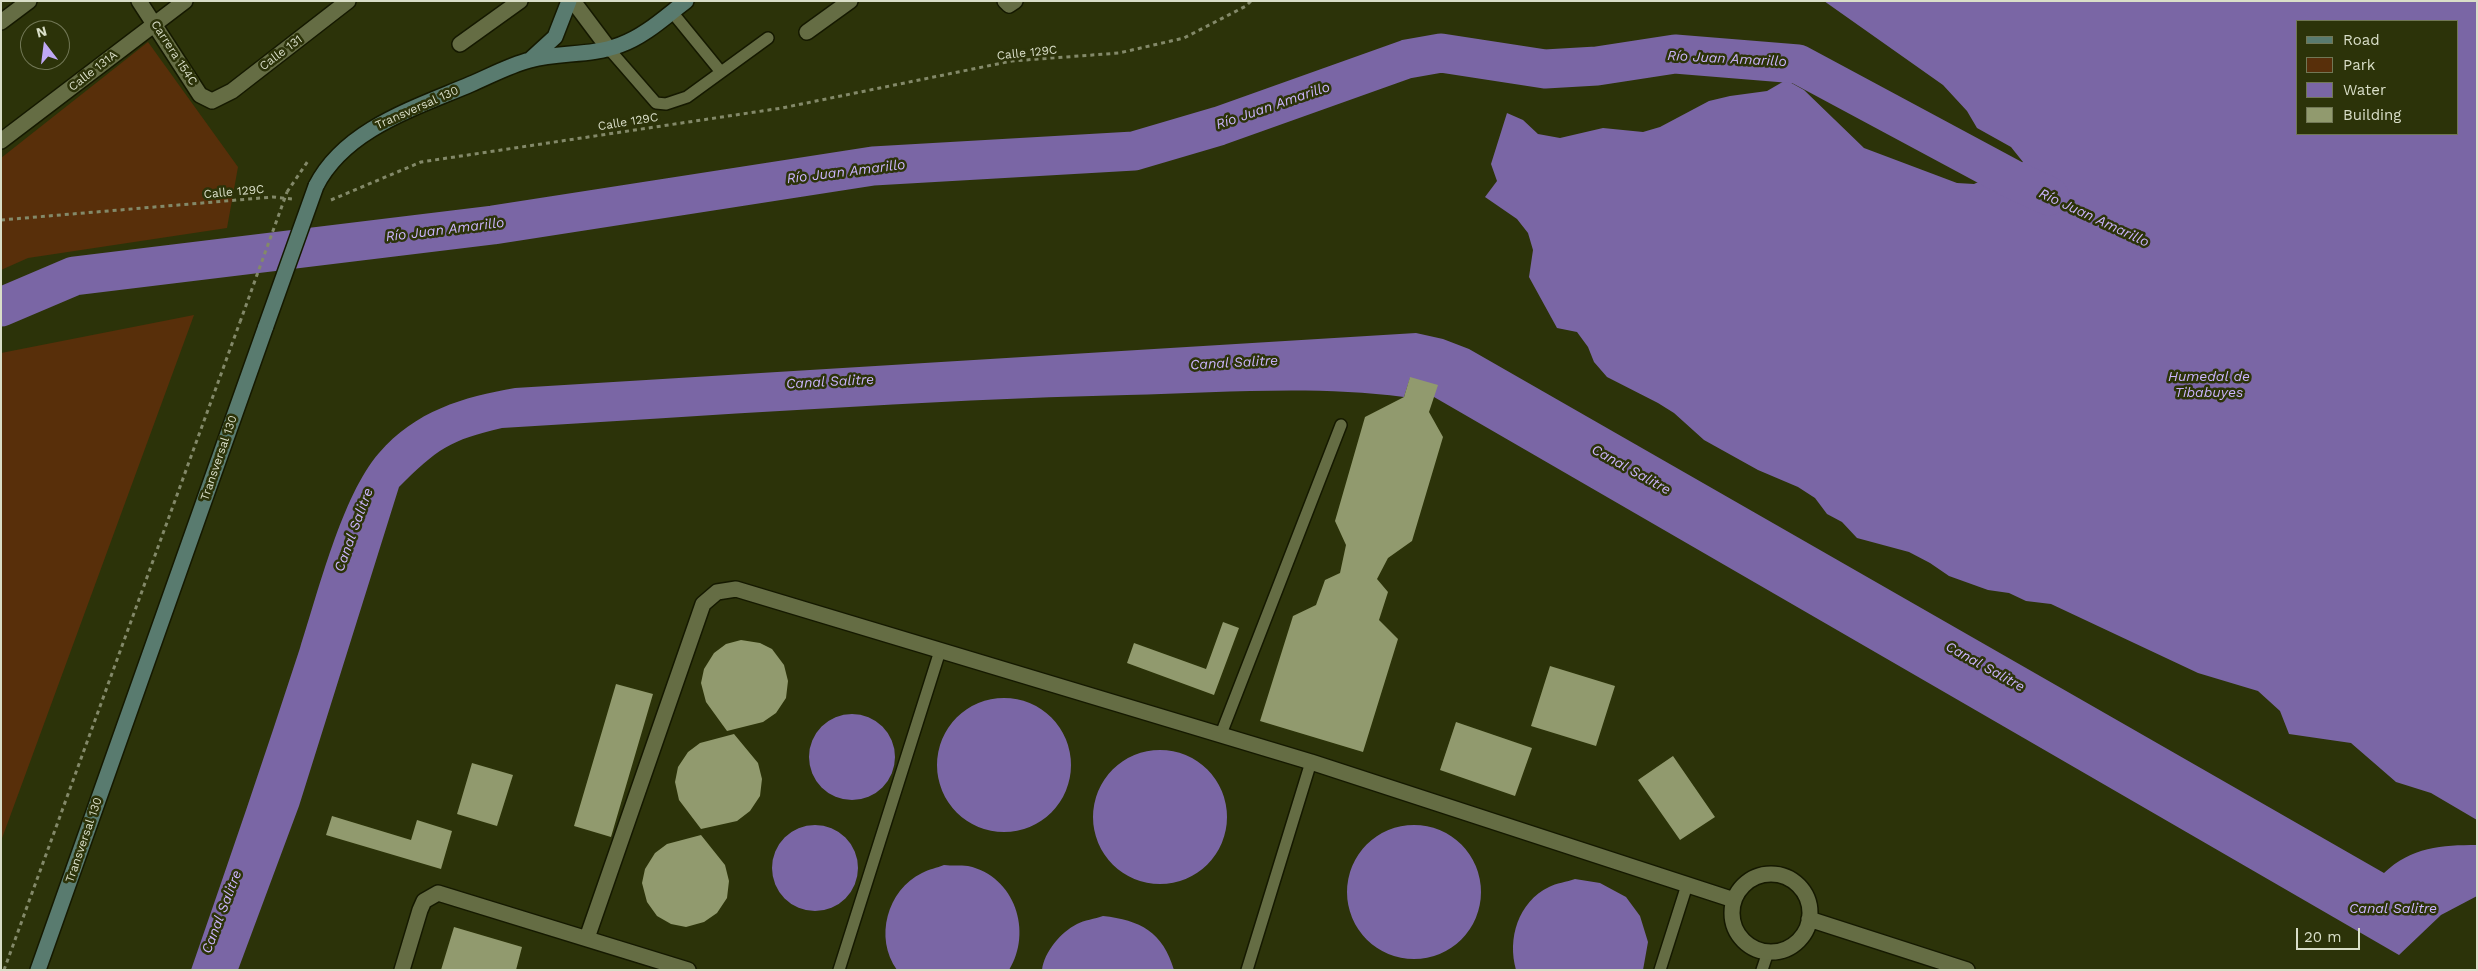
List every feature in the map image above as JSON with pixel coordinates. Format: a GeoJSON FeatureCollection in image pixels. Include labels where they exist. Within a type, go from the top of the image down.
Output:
{"type":"FeatureCollection","features":[{"type":"Feature","properties":{"kind":"main road","name":"Transversal 130"},"geometry":{"type":"LineString","coordinates":[[530,60],[555,37],[571,1]]}},
{"type":"Feature","properties":{"kind":"main road","name":"Transversal 130"},"geometry":{"type":"LineString","coordinates":[[38,970],[316,186],[324,170],[337,155],[369,130],[411,110],[530,60],[609,49],[632,41],[686,1]]}},
{"type":"Feature","properties":{"kind":"street"},"geometry":{"type":"LineString","coordinates":[[1,22],[29,1]]}},
{"type":"Feature","properties":{"kind":"street","name":"Carrera 154C"},"geometry":{"type":"LineString","coordinates":[[139,1],[200,95],[212,101]]}},
{"type":"Feature","properties":{"kind":"street","name":"Calle 131A"},"geometry":{"type":"LineString","coordinates":[[1,141],[185,1]]}},
{"type":"Feature","properties":{"kind":"street","name":"Calle 131"},"geometry":{"type":"LineString","coordinates":[[212,101],[232,91],[348,1]]}},
{"type":"Feature","properties":{"kind":"street"},"geometry":{"type":"LineString","coordinates":[[460,44],[520,1]]}},
{"type":"Feature","properties":{"kind":"street"},"geometry":{"type":"LineString","coordinates":[[571,1],[609,49]]}},
{"type":"Feature","properties":{"kind":"street"},"geometry":{"type":"LineString","coordinates":[[807,32],[850,1]]}},
{"type":"Feature","properties":{"kind":"street"},"geometry":{"type":"LineString","coordinates":[[587,938],[703,604],[717,592],[736,589],[1312,762],[1734,900]]}},
{"type":"Feature","properties":{"kind":"street"},"geometry":{"type":"LineString","coordinates":[[1766,874],[1781,875],[1794,881],[1803,892],[1809,904],[1809,919],[1804,932],[1795,943],[1782,950],[1768,952],[1754,948],[1742,940],[1734,928],[1731,914],[1734,900],[1741,887],[1752,878],[1766,874]]}},
{"type":"Feature","properties":{"kind":"street"},"geometry":{"type":"LineString","coordinates":[[402,970],[424,901],[438,893],[688,970]]}},
{"type":"Feature","properties":{"kind":"street"},"geometry":{"type":"LineString","coordinates":[[1809,919],[1967,970]]}},
{"type":"Feature","properties":{"kind":"lane"},"geometry":{"type":"LineString","coordinates":[[672,12],[720,72]]}},
{"type":"Feature","properties":{"kind":"lane"},"geometry":{"type":"LineString","coordinates":[[609,49],[656,103],[666,104],[687,97],[768,38]]}},
{"type":"Feature","properties":{"kind":"lane"},"geometry":{"type":"LineString","coordinates":[[1221,734],[1341,425]]}},
{"type":"Feature","properties":{"kind":"lane"},"geometry":{"type":"LineString","coordinates":[[840,970],[940,651]]}},
{"type":"Feature","properties":{"kind":"lane"},"geometry":{"type":"LineString","coordinates":[[1247,970],[1312,762]]}},
{"type":"Feature","properties":{"kind":"lane"},"geometry":{"type":"LineString","coordinates":[[1660,970],[1687,885]]}},
{"type":"Feature","properties":{"kind":"lane"},"geometry":{"type":"LineString","coordinates":[[1762,970],[1768,952]]}},
{"type":"Feature","properties":{"kind":"path","name":"Calle 129C"},"geometry":{"type":"LineString","coordinates":[[328,202],[421,162],[782,108],[1012,61],[1119,53],[1184,38],[1246,6],[1251,1]]}},
{"type":"Feature","properties":{"kind":"path"},"geometry":{"type":"LineString","coordinates":[[4,970],[287,192]]}},
{"type":"Feature","properties":{"kind":"path","name":"Calle 129C"},"geometry":{"type":"LineString","coordinates":[[1,220],[273,197],[300,199]]}},
{"type":"Feature","properties":{"kind":"green space"},"geometry":{"type":"Polygon","coordinates":[[[148,42],[238,167],[227,228],[28,258],[1,270],[1,158],[148,42]]]}},
{"type":"Feature","properties":{"kind":"green space"},"geometry":{"type":"Polygon","coordinates":[[[194,315],[1,841],[1,353],[194,315]]]}},
{"type":"Feature","properties":{"kind":"water","name":"Humedal de Tibabuyes"},"geometry":{"type":"Polygon","coordinates":[[[1824,1],[2477,1],[2477,820],[2431,793],[2396,782],[2351,743],[2289,734],[2280,711],[2258,691],[2198,673],[2051,604],[2026,601],[2009,593],[1988,590],[1949,576],[1909,552],[1857,538],[1842,522],[1827,514],[1815,498],[1798,487],[1758,470],[1704,440],[1674,413],[1607,377],[1594,362],[1588,347],[1577,332],[1557,328],[1529,277],[1533,250],[1528,233],[1517,219],[1485,197],[1497,181],[1491,164],[1507,113],[1523,120],[1538,134],[1560,138],[1603,128],[1643,132],[1660,127],[1709,101],[1767,91],[1786,80],[1804,90],[1864,148],[1957,183],[1974,184],[2023,162],[2011,147],[1977,128],[1967,111],[1943,85],[1824,1]]]}},
{"type":"Feature","properties":{"kind":"water","name":"Canal Salitre"},"geometry":{"type":"Polygon","coordinates":[[[1416,333],[1443,339],[1469,349],[2384,873],[2394,864],[2427,849],[2477,845],[2477,896],[2441,915],[2399,955],[1434,397],[1410,378],[1404,397],[1335,391],[1266,391],[1049,397],[502,428],[484,432],[457,442],[424,463],[399,487],[299,806],[238,970],[191,970],[260,769],[342,519],[366,471],[379,453],[408,426],[424,416],[459,401],[515,388],[1416,333]]]}},
{"type":"Feature","properties":{"kind":"water"},"geometry":{"type":"Polygon","coordinates":[[[1004,698],[1030,703],[1041,709],[1051,718],[1060,728],[1066,739],[1071,765],[1066,791],[1060,802],[1051,812],[1041,821],[1030,827],[1004,832],[978,827],[967,821],[957,812],[948,802],[942,791],[937,765],[942,739],[948,728],[957,718],[967,709],[978,703],[1004,698]]]}},
{"type":"Feature","properties":{"kind":"water"},"geometry":{"type":"Polygon","coordinates":[[[852,714],[876,721],[888,733],[895,757],[888,781],[876,793],[852,800],[828,793],[816,781],[809,757],[816,733],[828,721],[852,714]]]}},
{"type":"Feature","properties":{"kind":"water"},"geometry":{"type":"Polygon","coordinates":[[[1160,750],[1186,755],[1197,761],[1207,770],[1216,780],[1222,791],[1227,817],[1222,843],[1216,854],[1207,864],[1197,873],[1186,879],[1160,884],[1134,879],[1123,873],[1113,864],[1104,854],[1098,843],[1093,817],[1098,791],[1104,780],[1113,770],[1123,761],[1134,755],[1160,750]]]}},
{"type":"Feature","properties":{"kind":"water"},"geometry":{"type":"Polygon","coordinates":[[[815,825],[831,828],[839,832],[851,844],[855,852],[858,868],[855,884],[851,892],[839,904],[831,908],[815,911],[799,908],[791,904],[779,892],[775,884],[772,868],[775,852],[779,844],[791,832],[799,828],[815,825]]]}},
{"type":"Feature","properties":{"kind":"water"},"geometry":{"type":"Polygon","coordinates":[[[1414,825],[1440,830],[1451,836],[1461,845],[1470,855],[1476,866],[1481,892],[1476,918],[1470,929],[1461,939],[1451,948],[1440,954],[1414,959],[1388,954],[1377,948],[1367,939],[1358,929],[1352,918],[1347,892],[1352,866],[1358,855],[1367,845],[1377,836],[1388,830],[1414,825]]]}},
{"type":"Feature","properties":{"kind":"water"},"geometry":{"type":"Polygon","coordinates":[[[944,865],[968,866],[984,872],[998,881],[1008,893],[1019,923],[1016,955],[1009,970],[897,970],[886,944],[888,916],[893,903],[900,891],[910,881],[925,872],[944,865]]]}},
{"type":"Feature","properties":{"kind":"water"},"geometry":{"type":"Polygon","coordinates":[[[1575,879],[1600,883],[1626,897],[1640,916],[1648,942],[1643,970],[1516,970],[1513,946],[1514,934],[1523,912],[1538,894],[1552,886],[1575,879]]]}},
{"type":"Feature","properties":{"kind":"water"},"geometry":{"type":"Polygon","coordinates":[[[1103,916],[1128,921],[1148,930],[1163,946],[1174,970],[1042,970],[1046,956],[1059,937],[1080,923],[1103,916]]]}},
{"type":"Feature","properties":{"kind":"building"},"geometry":{"type":"Polygon","coordinates":[[[1410,377],[1438,385],[1429,412],[1443,437],[1412,541],[1388,558],[1377,579],[1388,592],[1379,620],[1398,639],[1363,752],[1260,721],[1293,616],[1316,605],[1325,580],[1340,573],[1346,545],[1335,521],[1365,417],[1404,397],[1410,377]]]}},
{"type":"Feature","properties":{"kind":"building"},"geometry":{"type":"Polygon","coordinates":[[[1223,622],[1239,628],[1214,695],[1127,663],[1134,643],[1206,669],[1223,622]]]}},
{"type":"Feature","properties":{"kind":"building"},"geometry":{"type":"Polygon","coordinates":[[[741,640],[760,643],[772,649],[784,665],[788,681],[786,698],[776,713],[763,722],[727,731],[706,702],[701,683],[704,669],[714,653],[726,644],[741,640]]]}},
{"type":"Feature","properties":{"kind":"building"},"geometry":{"type":"Polygon","coordinates":[[[1550,666],[1615,686],[1596,746],[1531,726],[1550,666]]]}},
{"type":"Feature","properties":{"kind":"building"},"geometry":{"type":"Polygon","coordinates":[[[616,684],[653,694],[611,837],[574,826],[616,684]]]}},
{"type":"Feature","properties":{"kind":"building"},"geometry":{"type":"Polygon","coordinates":[[[1456,722],[1532,748],[1515,796],[1440,770],[1456,722]]]}},
{"type":"Feature","properties":{"kind":"building"},"geometry":{"type":"Polygon","coordinates":[[[734,734],[758,763],[762,779],[760,796],[750,811],[737,821],[701,829],[679,800],[675,782],[678,767],[688,752],[700,743],[734,734]]]}},
{"type":"Feature","properties":{"kind":"building"},"geometry":{"type":"Polygon","coordinates":[[[1673,756],[1715,817],[1680,840],[1638,780],[1673,756]]]}},
{"type":"Feature","properties":{"kind":"building"},"geometry":{"type":"Polygon","coordinates":[[[472,763],[513,775],[497,826],[457,814],[472,763]]]}},
{"type":"Feature","properties":{"kind":"building"},"geometry":{"type":"Polygon","coordinates":[[[332,816],[411,840],[417,820],[452,831],[441,869],[326,835],[332,816]]]}},
{"type":"Feature","properties":{"kind":"building"},"geometry":{"type":"Polygon","coordinates":[[[701,835],[725,865],[729,881],[727,898],[717,913],[704,922],[686,927],[671,924],[657,916],[647,902],[642,883],[645,869],[655,853],[667,844],[701,835]]]}},
{"type":"Feature","properties":{"kind":"building"},"geometry":{"type":"Polygon","coordinates":[[[454,927],[522,947],[516,970],[441,970],[454,927]]]}},
{"type":"Feature","properties":{"kind":"waterway","name":"Río Juan Amarillo"},"geometry":{"type":"LineString","coordinates":[[1,307],[74,276],[493,225],[873,166],[1134,151],[1219,126],[1407,59],[1441,53],[1545,69],[1597,66],[1675,54],[1798,64],[2014,180],[2049,196]]}}]}
